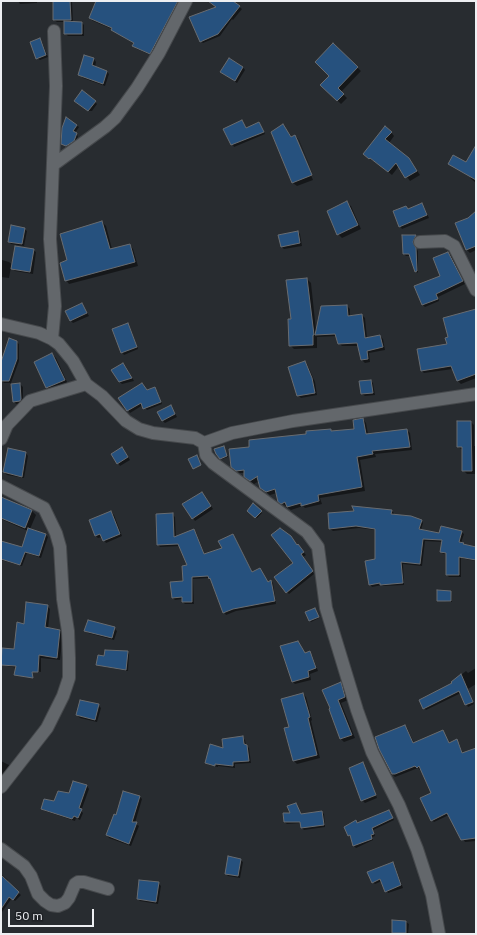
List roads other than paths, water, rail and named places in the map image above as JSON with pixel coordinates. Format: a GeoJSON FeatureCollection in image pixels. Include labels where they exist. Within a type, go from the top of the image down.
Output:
{"type":"FeatureCollection","features":[{"type":"Feature","properties":{"kind":"street"},"geometry":{"type":"LineString","coordinates":[[53,165],[115,118],[137,88],[159,53],[186,1]]}},
{"type":"Feature","properties":{"kind":"street"},"geometry":{"type":"LineString","coordinates":[[52,339],[55,306],[50,239],[56,86],[54,31]]}},
{"type":"Feature","properties":{"kind":"street"},"geometry":{"type":"LineString","coordinates":[[420,242],[445,241],[454,246],[476,290]]}},
{"type":"Feature","properties":{"kind":"street"},"geometry":{"type":"LineString","coordinates":[[1,324],[38,334],[52,339],[59,344],[73,361],[86,384],[102,396],[126,420],[139,429],[153,433],[195,438],[204,443],[232,433],[292,421],[476,394]]}},
{"type":"Feature","properties":{"kind":"street"},"geometry":{"type":"LineString","coordinates":[[1,439],[7,425],[30,401],[86,384]]}},
{"type":"Feature","properties":{"kind":"street"},"geometry":{"type":"LineString","coordinates":[[204,443],[206,455],[213,463],[308,532],[318,547],[326,608],[357,710],[372,752],[399,805],[417,849],[432,896],[439,934]]}},
{"type":"Feature","properties":{"kind":"street"},"geometry":{"type":"LineString","coordinates":[[1,486],[44,508],[56,533],[60,547],[63,599],[68,631],[69,658],[69,678],[63,696],[46,728],[1,787]]}},
{"type":"Feature","properties":{"kind":"street"},"geometry":{"type":"LineString","coordinates":[[1,849],[24,866],[31,876],[38,894],[51,905],[58,906],[65,903],[69,898],[75,884],[78,882],[84,882],[108,889]]}}]}
